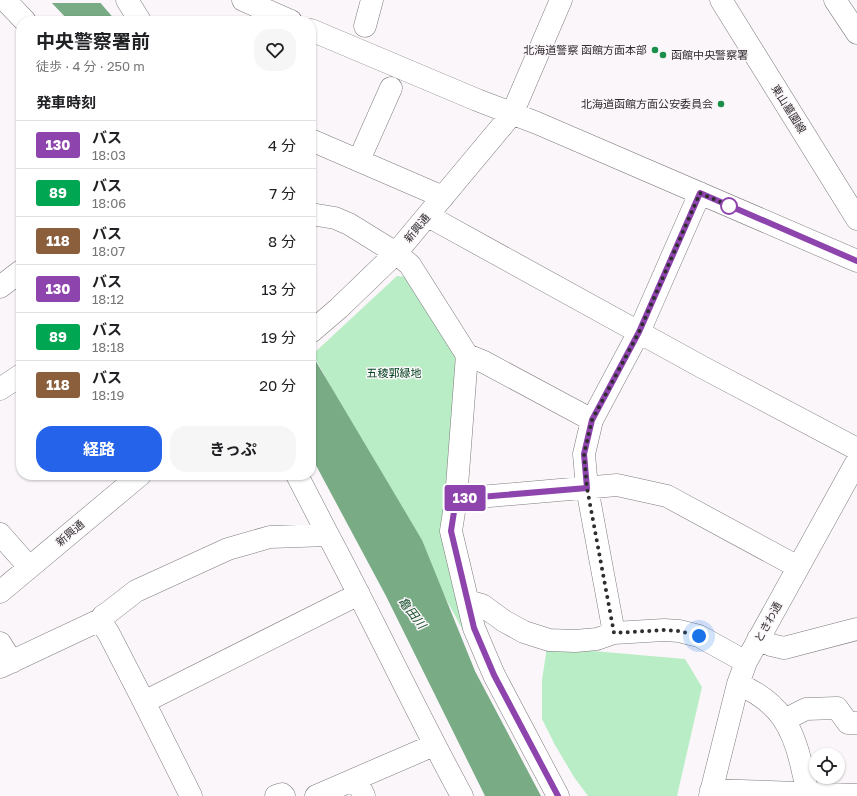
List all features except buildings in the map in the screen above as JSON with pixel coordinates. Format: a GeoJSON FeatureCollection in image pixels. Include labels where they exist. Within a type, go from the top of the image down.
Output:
{"type":"FeatureCollection","features":[{"type":"Feature","properties":{"kind":"street"},"geometry":{"type":"LineString","coordinates":[[5,0],[20,16]]}},
{"type":"Feature","properties":{"kind":"street"},"geometry":{"type":"LineString","coordinates":[[128,0],[137,16]]}},
{"type":"Feature","properties":{"kind":"street"},"geometry":{"type":"LineString","coordinates":[[243,0],[288,13]]}},
{"type":"Feature","properties":{"kind":"street"},"geometry":{"type":"LineString","coordinates":[[365,26],[372,0]]}},
{"type":"Feature","properties":{"kind":"street","name":"新興通"},"geometry":{"type":"LineString","coordinates":[[316,328],[339,308],[396,253],[512,114],[561,0]]}},
{"type":"Feature","properties":{"kind":"street","name":"東山墓園線"},"geometry":{"type":"LineString","coordinates":[[721,0],[857,219]]}},
{"type":"Feature","properties":{"kind":"street"},"geometry":{"type":"LineString","coordinates":[[835,0],[857,33]]}},
{"type":"Feature","properties":{"kind":"street"},"geometry":{"type":"LineString","coordinates":[[316,32],[700,193],[857,261]]}},
{"type":"Feature","properties":{"kind":"street"},"geometry":{"type":"LineString","coordinates":[[359,160],[391,88]]}},
{"type":"Feature","properties":{"kind":"street"},"geometry":{"type":"LineString","coordinates":[[316,142],[443,197]]}},
{"type":"Feature","properties":{"kind":"street"},"geometry":{"type":"LineString","coordinates":[[614,633],[587,488],[584,454],[592,420],[639,332],[700,193]]}},
{"type":"Feature","properties":{"kind":"street"},"geometry":{"type":"LineString","coordinates":[[316,215],[335,218],[349,224],[396,253],[410,265],[467,354],[592,420]]}},
{"type":"Feature","properties":{"kind":"street"},"geometry":{"type":"LineString","coordinates":[[428,216],[639,332],[857,449]]}},
{"type":"Feature","properties":{"kind":"street"},"geometry":{"type":"LineString","coordinates":[[0,288],[16,275]]}},
{"type":"Feature","properties":{"kind":"street"},"geometry":{"type":"LineString","coordinates":[[467,354],[456,499],[451,531],[474,628],[494,675],[558,796]]}},
{"type":"Feature","properties":{"kind":"street","name":"ときわ通"},"geometry":{"type":"LineString","coordinates":[[710,793],[738,684],[746,662],[857,461]]}},
{"type":"Feature","properties":{"kind":"street","name":"新興通"},"geometry":{"type":"LineString","coordinates":[[0,592],[134,480]]}},
{"type":"Feature","properties":{"kind":"street"},"geometry":{"type":"LineString","coordinates":[[299,480],[359,594],[434,745],[462,796]]}},
{"type":"Feature","properties":{"kind":"street"},"geometry":{"type":"LineString","coordinates":[[456,499],[617,485],[668,496],[798,567]]}},
{"type":"Feature","properties":{"kind":"street"},"geometry":{"type":"LineString","coordinates":[[0,534],[29,567]]}},
{"type":"Feature","properties":{"kind":"street"},"geometry":{"type":"LineString","coordinates":[[0,643],[6,664],[100,620],[103,616],[136,591],[228,549],[270,537],[328,535]]}},
{"type":"Feature","properties":{"kind":"street"},"geometry":{"type":"LineString","coordinates":[[144,702],[359,594]]}},
{"type":"Feature","properties":{"kind":"street"},"geometry":{"type":"LineString","coordinates":[[468,601],[482,605],[504,621],[524,632],[549,640],[575,641],[597,639],[614,633],[664,630],[679,631],[699,636],[746,662]]}},
{"type":"Feature","properties":{"kind":"street"},"geometry":{"type":"LineString","coordinates":[[100,620],[109,634],[191,796]]}},
{"type":"Feature","properties":{"kind":"street"},"geometry":{"type":"LineString","coordinates":[[758,639],[771,645],[784,648],[857,629]]}},
{"type":"Feature","properties":{"kind":"street"},"geometry":{"type":"LineString","coordinates":[[738,684],[754,691],[769,702],[784,720],[793,738],[808,795]]}},
{"type":"Feature","properties":{"kind":"street"},"geometry":{"type":"LineString","coordinates":[[784,720],[806,708],[837,708],[848,723],[857,723]]}},
{"type":"Feature","properties":{"kind":"street"},"geometry":{"type":"LineString","coordinates":[[316,796],[360,788],[434,745]]}},
{"type":"Feature","properties":{"kind":"street"},"geometry":{"type":"LineString","coordinates":[[710,793],[857,795]]}},
{"type":"Feature","properties":{"kind":"street"},"geometry":{"type":"LineString","coordinates":[[276,796],[282,794],[284,796]]}},
{"type":"Feature","properties":{"kind":"green space","name":"五稜郭緑地"},"geometry":{"type":"Polygon","coordinates":[[[397,276],[408,277],[457,358],[442,538],[471,645],[316,360],[316,351],[397,276]]]}},
{"type":"Feature","properties":{"kind":"green space"},"geometry":{"type":"Polygon","coordinates":[[[547,647],[685,659],[702,687],[677,796],[588,796],[574,777],[542,719],[542,680],[547,647]]]}},
{"type":"Feature","properties":{"kind":"water"},"geometry":{"type":"Polygon","coordinates":[[[49,0],[98,0],[112,16],[64,16],[49,0]]]}},
{"type":"Feature","properties":{"kind":"water","name":"亀田川"},"geometry":{"type":"Polygon","coordinates":[[[316,361],[422,540],[475,671],[541,796],[485,796],[386,596],[316,465],[316,361]]]}},
{"type":"Feature","properties":{"kind":"pier"},"geometry":{"type":"Polygon","coordinates":[[[47,0],[101,0],[103,3],[50,3],[47,0]]]}},
{"type":"Feature","properties":{"kind":"bus line","name":"130"},"geometry":{"type":"LineString","coordinates":[[558,796],[494,675],[474,628],[451,531],[456,499],[587,488],[584,454],[592,420],[639,332],[700,193],[857,261]]}},
{"type":"Feature","properties":{"kind":"place","name":"北海道警察 函館方面本部"},"geometry":{"type":"Point","coordinates":[655,50]}},
{"type":"Feature","properties":{"kind":"place","name":"函館中央警察署"},"geometry":{"type":"Point","coordinates":[663,55]}},
{"type":"Feature","properties":{"kind":"place","name":"北海道函館方面公安委員会"},"geometry":{"type":"Point","coordinates":[721,104]}},
{"type":"Feature","properties":{"kind":"route"},"geometry":{"type":"LineString","coordinates":[[699,636],[679,631],[664,630],[614,633],[587,488],[584,454],[592,420],[639,332],[700,193],[729,206]]}}]}
